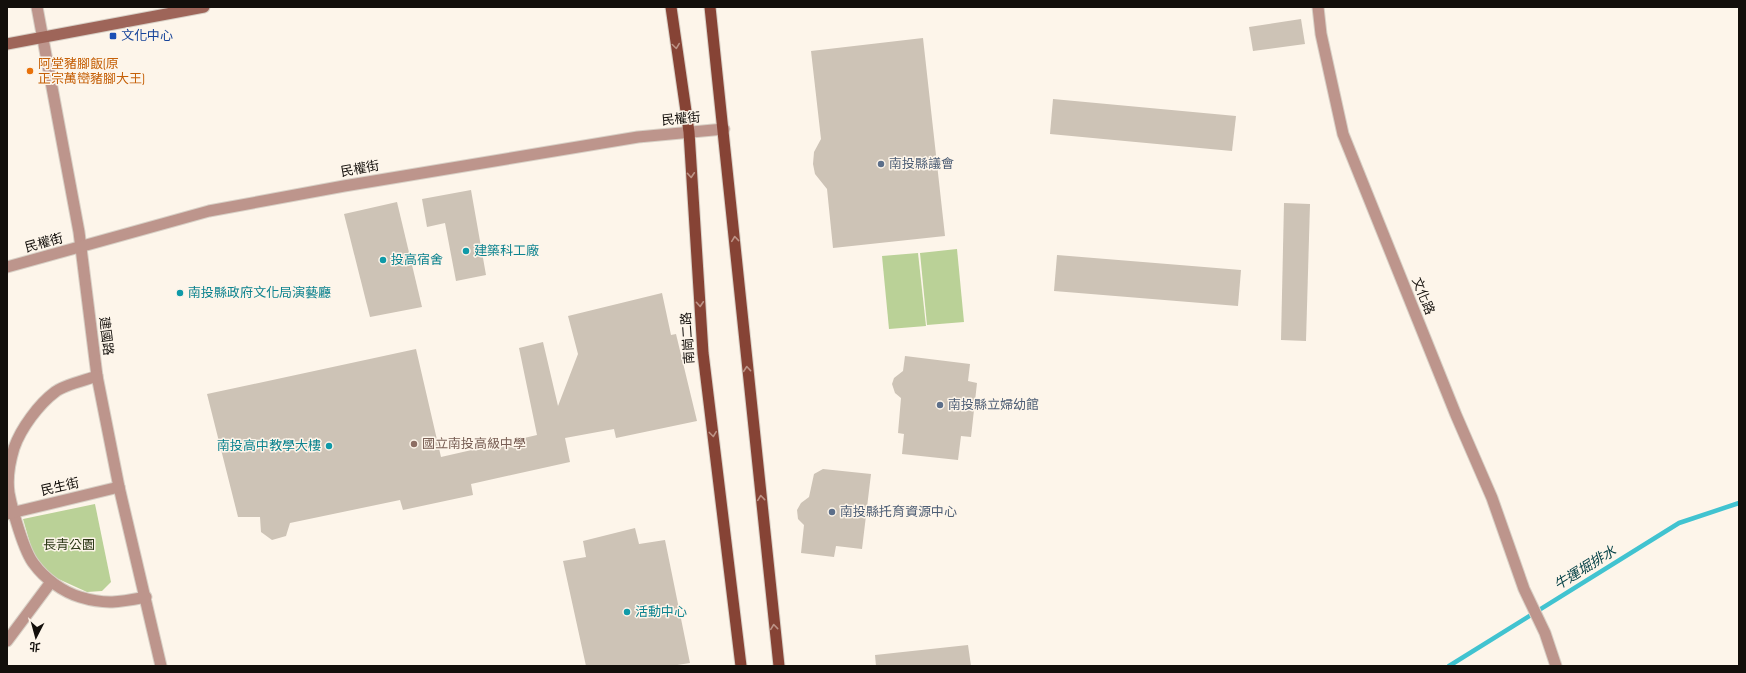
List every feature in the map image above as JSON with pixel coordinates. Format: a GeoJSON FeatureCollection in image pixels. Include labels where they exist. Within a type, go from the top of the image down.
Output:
{"type":"FeatureCollection","features":[{"type":"Feature","properties":{"kind":"main road"},"geometry":{"type":"LineString","coordinates":[[7,44],[204,7]]}},
{"type":"Feature","properties":{"kind":"main road","name":"南崗二路"},"geometry":{"type":"LineString","coordinates":[[671,7],[689,132],[703,353],[741,666]]}},
{"type":"Feature","properties":{"kind":"main road"},"geometry":{"type":"LineString","coordinates":[[710,7],[724,129],[778,666]]}},
{"type":"Feature","properties":{"kind":"street","name":"建國路"},"geometry":{"type":"LineString","coordinates":[[37,7],[41,37],[81,248],[97,376],[119,488],[146,597],[160,666]]}},
{"type":"Feature","properties":{"kind":"street","name":"文化路"},"geometry":{"type":"LineString","coordinates":[[1318,7],[1321,34],[1343,134],[1456,415],[1492,498],[1524,589],[1545,633],[1556,666]]}},
{"type":"Feature","properties":{"kind":"street","name":"民權街"},"geometry":{"type":"LineString","coordinates":[[7,267],[81,248],[209,211],[239,205],[638,137],[724,129]]}},
{"type":"Feature","properties":{"kind":"street"},"geometry":{"type":"LineString","coordinates":[[97,376],[55,391],[26,422],[14,448],[10,470],[9,492],[11,513],[33,564],[52,582],[78,596],[97,601],[112,603],[146,597]]}},
{"type":"Feature","properties":{"kind":"street","name":"民生街"},"geometry":{"type":"LineString","coordinates":[[11,513],[119,488]]}},
{"type":"Feature","properties":{"kind":"street"},"geometry":{"type":"LineString","coordinates":[[7,641],[52,582]]}},
{"type":"Feature","properties":{"kind":"green space"},"geometry":{"type":"Polygon","coordinates":[[[957,249],[964,322],[927,325],[920,253],[957,249]]]}},
{"type":"Feature","properties":{"kind":"green space"},"geometry":{"type":"Polygon","coordinates":[[[918,253],[926,326],[889,329],[882,256],[918,253]]]}},
{"type":"Feature","properties":{"kind":"green space","name":"長青公園"},"geometry":{"type":"Polygon","coordinates":[[[95,504],[111,582],[102,591],[87,592],[54,577],[34,557],[23,519],[95,504]]]}},
{"type":"Feature","properties":{"kind":"building"},"geometry":{"type":"Polygon","coordinates":[[[1301,19],[1305,44],[1253,51],[1249,27],[1301,19]]]}},
{"type":"Feature","properties":{"kind":"building","name":"南投縣議會"},"geometry":{"type":"Polygon","coordinates":[[[923,38],[945,236],[833,248],[827,189],[815,174],[813,164],[814,152],[821,139],[811,51],[923,38]]]}},
{"type":"Feature","properties":{"kind":"building"},"geometry":{"type":"Polygon","coordinates":[[[1053,99],[1236,116],[1232,151],[1050,134],[1053,99]]]}},
{"type":"Feature","properties":{"kind":"building","name":"建築科工廠"},"geometry":{"type":"Polygon","coordinates":[[[471,190],[486,275],[456,281],[445,223],[427,227],[422,199],[471,190]]]}},
{"type":"Feature","properties":{"kind":"building","name":"投高宿舍"},"geometry":{"type":"Polygon","coordinates":[[[397,202],[422,307],[370,317],[344,214],[397,202]]]}},
{"type":"Feature","properties":{"kind":"building"},"geometry":{"type":"Polygon","coordinates":[[[1284,203],[1310,204],[1306,341],[1281,340],[1284,203]]]}},
{"type":"Feature","properties":{"kind":"building"},"geometry":{"type":"Polygon","coordinates":[[[1057,255],[1241,270],[1238,306],[1054,291],[1057,255]]]}},
{"type":"Feature","properties":{"kind":"building","name":"南投高中教學大樓"},"geometry":{"type":"Polygon","coordinates":[[[662,293],[671,335],[676,334],[697,421],[616,438],[614,429],[565,438],[570,462],[471,484],[473,495],[403,510],[400,500],[290,523],[286,536],[272,540],[261,532],[260,517],[238,517],[207,394],[416,349],[441,457],[537,435],[519,348],[543,342],[558,406],[578,354],[568,316],[662,293]]]}},
{"type":"Feature","properties":{"kind":"building","name":"南投縣立婦幼館"},"geometry":{"type":"Polygon","coordinates":[[[905,356],[970,364],[968,381],[977,383],[971,437],[961,436],[958,460],[902,454],[904,434],[898,433],[901,398],[895,393],[892,384],[894,378],[903,371],[905,356]]]}},
{"type":"Feature","properties":{"kind":"building","name":"南投縣托育資源中心"},"geometry":{"type":"Polygon","coordinates":[[[823,469],[871,474],[862,549],[836,546],[834,557],[801,553],[804,525],[798,519],[797,510],[801,503],[809,497],[814,474],[823,469]]]}},
{"type":"Feature","properties":{"kind":"building","name":"活動中心"},"geometry":{"type":"Polygon","coordinates":[[[635,528],[639,544],[665,540],[690,663],[671,666],[586,666],[563,561],[586,557],[583,541],[635,528]]]}},
{"type":"Feature","properties":{"kind":"building"},"geometry":{"type":"Polygon","coordinates":[[[968,645],[971,666],[876,666],[875,655],[968,645]]]}},
{"type":"Feature","properties":{"kind":"waterway","name":"牛運堀排水"},"geometry":{"type":"LineString","coordinates":[[1449,666],[1679,523],[1739,503]]}},
{"type":"Feature","properties":{"kind":"place","name":"文化中心"},"geometry":{"type":"Point","coordinates":[113,36]}},
{"type":"Feature","properties":{"kind":"place","name":"阿堂豬腳飯(原 正宗萬巒豬腳大王)"},"geometry":{"type":"Point","coordinates":[30,71]}},
{"type":"Feature","properties":{"kind":"place","name":"南投縣議會"},"geometry":{"type":"Point","coordinates":[881,164]}},
{"type":"Feature","properties":{"kind":"place","name":"建築科工廠"},"geometry":{"type":"Point","coordinates":[466,251]}},
{"type":"Feature","properties":{"kind":"place","name":"投高宿舍"},"geometry":{"type":"Point","coordinates":[383,260]}},
{"type":"Feature","properties":{"kind":"place","name":"南投縣政府文化局演藝廳"},"geometry":{"type":"Point","coordinates":[180,293]}},
{"type":"Feature","properties":{"kind":"place","name":"南投縣立婦幼館"},"geometry":{"type":"Point","coordinates":[940,405]}},
{"type":"Feature","properties":{"kind":"place","name":"國立南投高級中學"},"geometry":{"type":"Point","coordinates":[414,444]}},
{"type":"Feature","properties":{"kind":"place","name":"南投高中教學大樓"},"geometry":{"type":"Point","coordinates":[329,446]}},
{"type":"Feature","properties":{"kind":"place","name":"南投縣托育資源中心"},"geometry":{"type":"Point","coordinates":[832,512]}},
{"type":"Feature","properties":{"kind":"place","name":"活動中心"},"geometry":{"type":"Point","coordinates":[627,612]}}]}
